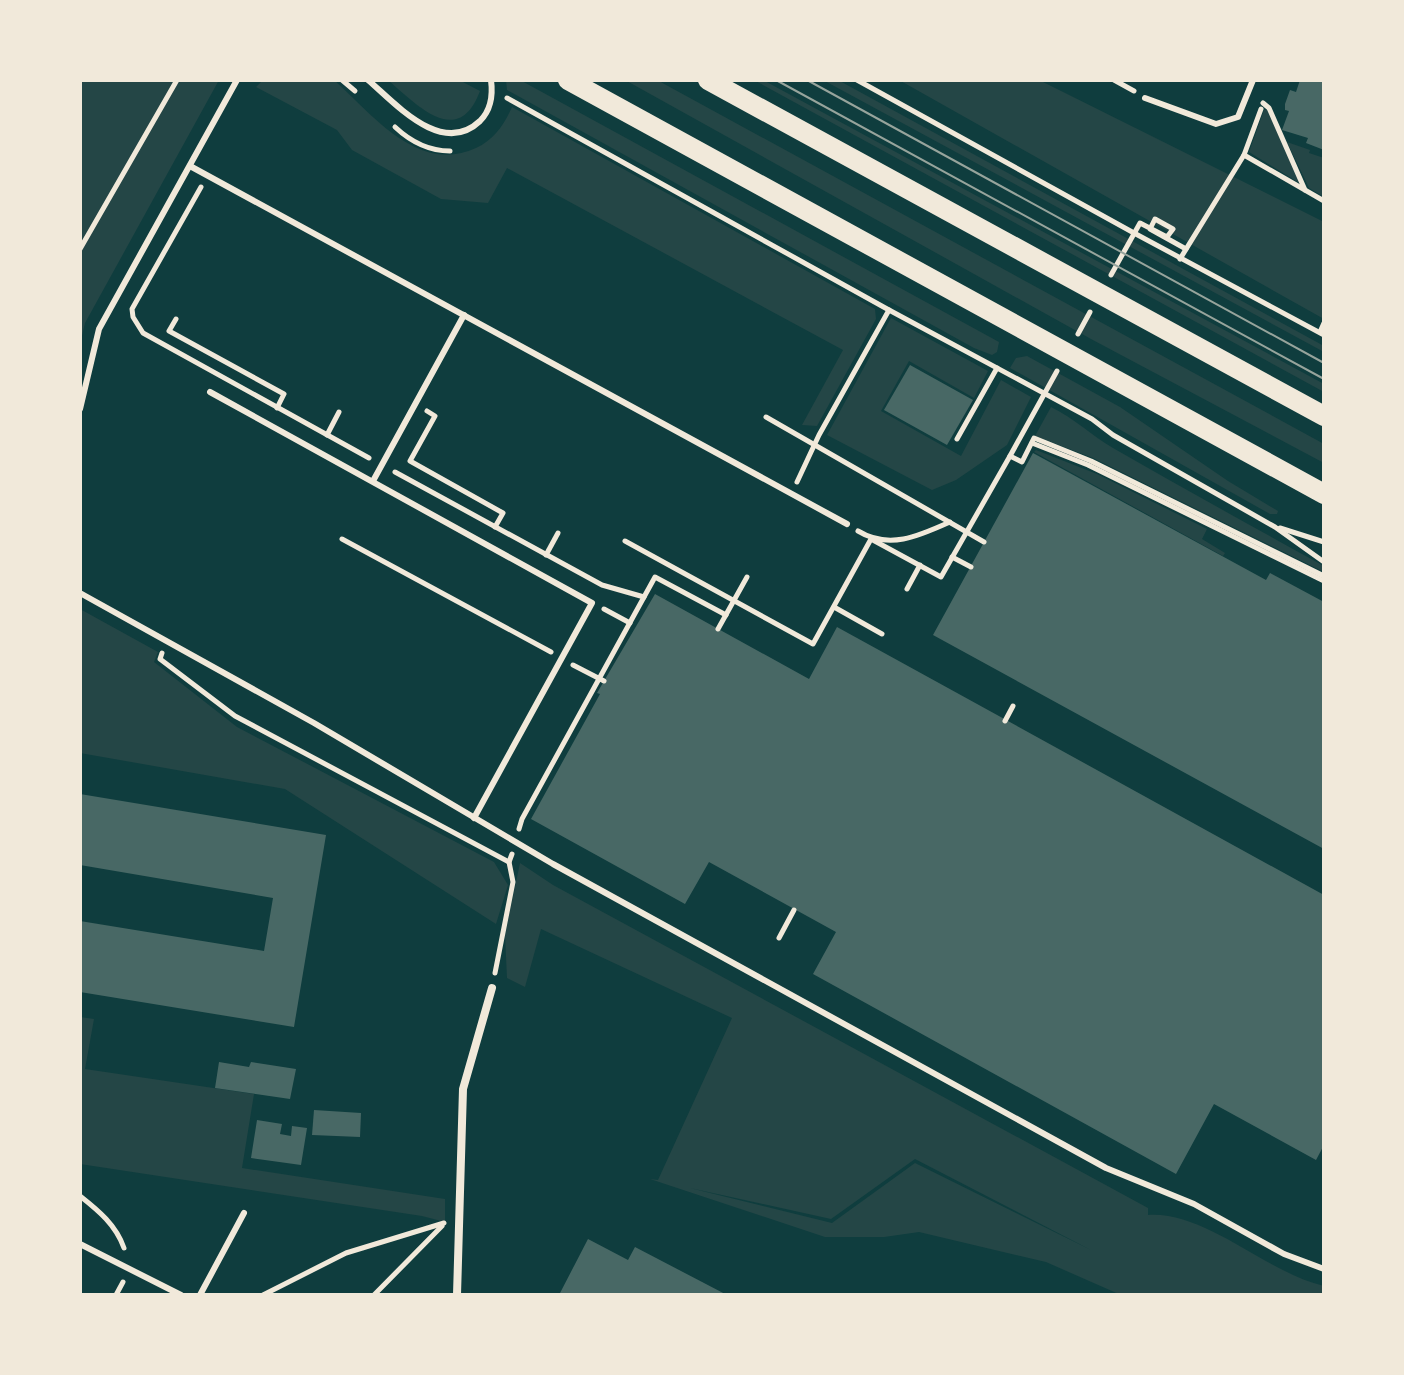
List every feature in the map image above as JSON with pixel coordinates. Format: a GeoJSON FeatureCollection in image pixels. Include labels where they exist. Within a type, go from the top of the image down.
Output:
{"type":"FeatureCollection","features":[{"type":"Feature","properties":{"kind":"main road"},"geometry":{"type":"LineString","coordinates":[[568,80],[1324,494]]}},
{"type":"Feature","properties":{"kind":"main road"},"geometry":{"type":"LineString","coordinates":[[708,80],[1324,416]]}},
{"type":"Feature","properties":{"kind":"street"},"geometry":{"type":"LineString","coordinates":[[457,1295],[463,1089],[492,988]]}},
{"type":"Feature","properties":{"kind":"lane"},"geometry":{"type":"LineString","coordinates":[[80,409],[99,329],[237,80]]}},
{"type":"Feature","properties":{"kind":"lane"},"geometry":{"type":"LineString","coordinates":[[368,80],[424,127],[454,133],[477,123],[487,113],[491,80]]}},
{"type":"Feature","properties":{"kind":"lane"},"geometry":{"type":"LineString","coordinates":[[1145,98],[1216,124],[1238,117],[1253,80]]}},
{"type":"Feature","properties":{"kind":"lane"},"geometry":{"type":"LineString","coordinates":[[190,166],[847,524]]}},
{"type":"Feature","properties":{"kind":"lane"},"geometry":{"type":"LineString","coordinates":[[373,481],[464,315]]}},
{"type":"Feature","properties":{"kind":"lane"},"geometry":{"type":"LineString","coordinates":[[210,392],[592,603],[474,818]]}},
{"type":"Feature","properties":{"kind":"lane"},"geometry":{"type":"LineString","coordinates":[[80,593],[366,753],[515,842],[1106,1168],[1194,1204],[1284,1254],[1324,1269]]}},
{"type":"Feature","properties":{"kind":"lane"},"geometry":{"type":"LineString","coordinates":[[200,1295],[244,1213]]}},
{"type":"Feature","properties":{"kind":"lane"},"geometry":{"type":"LineString","coordinates":[[80,1244],[181,1295]]}},
{"type":"Feature","properties":{"kind":"path"},"geometry":{"type":"LineString","coordinates":[[80,249],[177,80]]}},
{"type":"Feature","properties":{"kind":"path"},"geometry":{"type":"LineString","coordinates":[[857,80],[1322,334],[1324,323]]}},
{"type":"Feature","properties":{"kind":"path"},"geometry":{"type":"LineString","coordinates":[[492,90],[1092,419],[1113,435],[1275,527],[1324,562]]}},
{"type":"Feature","properties":{"kind":"path"},"geometry":{"type":"LineString","coordinates":[[1180,259],[1244,155],[1268,92]]}},
{"type":"Feature","properties":{"kind":"path"},"geometry":{"type":"LineString","coordinates":[[1263,103],[1269,108],[1305,190]]}},
{"type":"Feature","properties":{"kind":"path"},"geometry":{"type":"LineString","coordinates":[[1244,155],[1324,201]]}},
{"type":"Feature","properties":{"kind":"path"},"geometry":{"type":"LineString","coordinates":[[210,176],[197,192],[132,309],[133,317],[143,333],[602,585],[644,597]]}},
{"type":"Feature","properties":{"kind":"path"},"geometry":{"type":"LineString","coordinates":[[1110,277],[1140,223],[1154,230],[1167,237],[1173,229],[1155,219],[1150,229],[1186,249]]}},
{"type":"Feature","properties":{"kind":"path"},"geometry":{"type":"LineString","coordinates":[[1072,345],[1094,304]]}},
{"type":"Feature","properties":{"kind":"path"},"geometry":{"type":"LineString","coordinates":[[792,494],[814,445],[889,310]]}},
{"type":"Feature","properties":{"kind":"path"},"geometry":{"type":"LineString","coordinates":[[176,319],[169,331],[284,394],[277,408]]}},
{"type":"Feature","properties":{"kind":"path"},"geometry":{"type":"LineString","coordinates":[[847,524],[941,577],[1064,359]]}},
{"type":"Feature","properties":{"kind":"path"},"geometry":{"type":"LineString","coordinates":[[957,439],[997,368]]}},
{"type":"Feature","properties":{"kind":"path"},"geometry":{"type":"LineString","coordinates":[[415,405],[435,416],[410,461],[503,513],[495,527]]}},
{"type":"Feature","properties":{"kind":"path"},"geometry":{"type":"LineString","coordinates":[[327,435],[339,412]]}},
{"type":"Feature","properties":{"kind":"path"},"geometry":{"type":"LineString","coordinates":[[766,417],[984,542]]}},
{"type":"Feature","properties":{"kind":"path"},"geometry":{"type":"LineString","coordinates":[[1010,456],[1022,462],[1034,438],[1091,461],[1324,578]]}},
{"type":"Feature","properties":{"kind":"path"},"geometry":{"type":"LineString","coordinates":[[871,539],[912,539],[950,522]]}},
{"type":"Feature","properties":{"kind":"path"},"geometry":{"type":"LineString","coordinates":[[1275,527],[1324,542]]}},
{"type":"Feature","properties":{"kind":"path"},"geometry":{"type":"LineString","coordinates":[[546,555],[558,533]]}},
{"type":"Feature","properties":{"kind":"path"},"geometry":{"type":"LineString","coordinates":[[342,539],[602,680]]}},
{"type":"Feature","properties":{"kind":"path"},"geometry":{"type":"LineString","coordinates":[[625,541],[813,644],[871,539]]}},
{"type":"Feature","properties":{"kind":"path"},"geometry":{"type":"LineString","coordinates":[[952,557],[971,567]]}},
{"type":"Feature","properties":{"kind":"path"},"geometry":{"type":"LineString","coordinates":[[907,589],[920,565]]}},
{"type":"Feature","properties":{"kind":"path"},"geometry":{"type":"LineString","coordinates":[[492,988],[513,882],[509,862],[522,819],[602,680],[655,577],[726,615]]}},
{"type":"Feature","properties":{"kind":"path"},"geometry":{"type":"LineString","coordinates":[[718,629],[747,577]]}},
{"type":"Feature","properties":{"kind":"path"},"geometry":{"type":"LineString","coordinates":[[834,607],[882,634]]}},
{"type":"Feature","properties":{"kind":"path"},"geometry":{"type":"LineString","coordinates":[[167,641],[160,659],[235,716],[509,862]]}},
{"type":"Feature","properties":{"kind":"path"},"geometry":{"type":"LineString","coordinates":[[1005,721],[1013,706]]}},
{"type":"Feature","properties":{"kind":"path"},"geometry":{"type":"LineString","coordinates":[[779,938],[794,910]]}},
{"type":"Feature","properties":{"kind":"path"},"geometry":{"type":"LineString","coordinates":[[80,1196],[114,1227],[123,1244],[126,1268]]}},
{"type":"Feature","properties":{"kind":"path"},"geometry":{"type":"LineString","coordinates":[[263,1295],[346,1253],[445,1222],[374,1295]]}},
{"type":"Feature","properties":{"kind":"shaded area"},"geometry":{"type":"Polygon","coordinates":[[[80,80],[219,80],[85,323],[80,344],[80,80]]]}},
{"type":"Feature","properties":{"kind":"shaded area"},"geometry":{"type":"Polygon","coordinates":[[[263,80],[334,80],[380,124],[416,147],[435,154],[455,154],[482,145],[498,131],[512,107],[875,309],[876,319],[817,426],[802,425],[843,350],[507,168],[488,203],[441,199],[352,150],[337,130],[256,87],[263,80]]]}},
{"type":"Feature","properties":{"kind":"shaded area"},"geometry":{"type":"Polygon","coordinates":[[[388,80],[459,80],[480,91],[471,108],[460,118],[449,120],[424,110],[388,80]]]}},
{"type":"Feature","properties":{"kind":"shaded area"},"geometry":{"type":"Polygon","coordinates":[[[506,80],[520,80],[999,342],[997,352],[992,355],[974,348],[507,90],[506,80]]]}},
{"type":"Feature","properties":{"kind":"shaded area"},"geometry":{"type":"Polygon","coordinates":[[[625,80],[657,80],[1324,444],[1324,463],[1091,339],[625,80]]]}},
{"type":"Feature","properties":{"kind":"shaded area"},"geometry":{"type":"Polygon","coordinates":[[[754,80],[763,80],[1324,384],[1324,392],[754,80]]]}},
{"type":"Feature","properties":{"kind":"shaded area"},"geometry":{"type":"Polygon","coordinates":[[[823,80],[838,80],[1324,346],[1324,352],[823,80]]]}},
{"type":"Feature","properties":{"kind":"shaded area"},"geometry":{"type":"Polygon","coordinates":[[[899,80],[1039,80],[1324,222],[1324,319],[899,80]]]}},
{"type":"Feature","properties":{"kind":"shaded area"},"geometry":{"type":"Polygon","coordinates":[[[1264,110],[1267,110],[1301,184],[1249,152],[1264,110]]]}},
{"type":"Feature","properties":{"kind":"shaded area"},"geometry":{"type":"Polygon","coordinates":[[[1287,142],[1324,158],[1324,197],[1309,188],[1287,142]]]}},
{"type":"Feature","properties":{"kind":"shaded area"},"geometry":{"type":"Polygon","coordinates":[[[891,318],[988,371],[974,398],[909,361],[881,411],[961,456],[1001,380],[1031,397],[1007,445],[956,480],[932,490],[827,435],[891,318]]]}},
{"type":"Feature","properties":{"kind":"shaded area"},"geometry":{"type":"Polygon","coordinates":[[[1027,356],[1120,407],[1228,481],[1278,511],[1277,514],[1270,514],[1010,368],[1016,358],[1027,356]]]}},
{"type":"Feature","properties":{"kind":"shaded area"},"geometry":{"type":"Polygon","coordinates":[[[1051,407],[1113,448],[1324,566],[1324,572],[1093,458],[1035,436],[1051,407]]]}},
{"type":"Feature","properties":{"kind":"shaded area"},"geometry":{"type":"Polygon","coordinates":[[[1036,450],[1097,474],[1207,529],[1202,539],[1225,553],[1223,556],[1034,452],[1036,450]]]}},
{"type":"Feature","properties":{"kind":"shaded area"},"geometry":{"type":"Polygon","coordinates":[[[80,609],[158,652],[154,662],[237,727],[494,862],[508,885],[496,924],[285,789],[80,753],[80,609]]]}},
{"type":"Feature","properties":{"kind":"shaded area"},"geometry":{"type":"Polygon","coordinates":[[[520,863],[553,885],[1148,1208],[1148,1215],[1170,1216],[1214,1232],[1302,1279],[1324,1286],[1324,1295],[1121,1295],[1046,1262],[919,1232],[884,1237],[825,1237],[650,1179],[658,1180],[732,1018],[541,929],[525,987],[507,978],[505,935],[520,863]],[[915,1159],[831,1219],[690,1188],[832,1223],[915,1163],[1091,1250],[915,1159]]]}},
{"type":"Feature","properties":{"kind":"shaded area"},"geometry":{"type":"Polygon","coordinates":[[[80,1017],[94,1019],[85,1069],[254,1094],[242,1168],[445,1199],[445,1222],[80,1164],[80,1017]]]}},
{"type":"Feature","properties":{"kind":"building"},"geometry":{"type":"Polygon","coordinates":[[[1300,80],[1324,80],[1324,150],[1306,143],[1308,138],[1282,130],[1289,111],[1285,110],[1285,104],[1290,90],[1296,92],[1300,80]]]}},
{"type":"Feature","properties":{"kind":"building"},"geometry":{"type":"Polygon","coordinates":[[[910,365],[973,400],[947,445],[884,410],[910,365]]]}},
{"type":"Feature","properties":{"kind":"building"},"geometry":{"type":"Polygon","coordinates":[[[1033,453],[1266,580],[1270,573],[1324,602],[1324,849],[933,635],[1033,453]]]}},
{"type":"Feature","properties":{"kind":"building"},"geometry":{"type":"Polygon","coordinates":[[[655,594],[809,679],[837,627],[1324,895],[1324,1145],[1316,1160],[1214,1104],[1176,1174],[813,974],[836,932],[709,862],[685,904],[531,819],[600,694],[597,693],[655,594]]]}},
{"type":"Feature","properties":{"kind":"building"},"geometry":{"type":"Polygon","coordinates":[[[80,794],[326,835],[294,1027],[80,992],[80,921],[264,951],[273,898],[80,865],[80,794]]]}},
{"type":"Feature","properties":{"kind":"building"},"geometry":{"type":"Polygon","coordinates":[[[219,1062],[249,1067],[251,1062],[296,1069],[290,1099],[215,1088],[219,1062]]]}},
{"type":"Feature","properties":{"kind":"building"},"geometry":{"type":"Polygon","coordinates":[[[314,1110],[361,1113],[360,1137],[312,1135],[314,1110]]]}},
{"type":"Feature","properties":{"kind":"building"},"geometry":{"type":"Polygon","coordinates":[[[257,1120],[282,1124],[280,1134],[291,1136],[292,1126],[307,1128],[301,1165],[251,1158],[257,1120]]]}},
{"type":"Feature","properties":{"kind":"building"},"geometry":{"type":"Polygon","coordinates":[[[588,1239],[628,1260],[635,1247],[727,1295],[559,1295],[588,1239]]]}},
{"type":"Feature","properties":{"kind":"tram line"},"geometry":{"type":"LineString","coordinates":[[776,80],[1324,379]]}},
{"type":"Feature","properties":{"kind":"tram line"},"geometry":{"type":"LineString","coordinates":[[807,80],[1324,363]]}}]}
